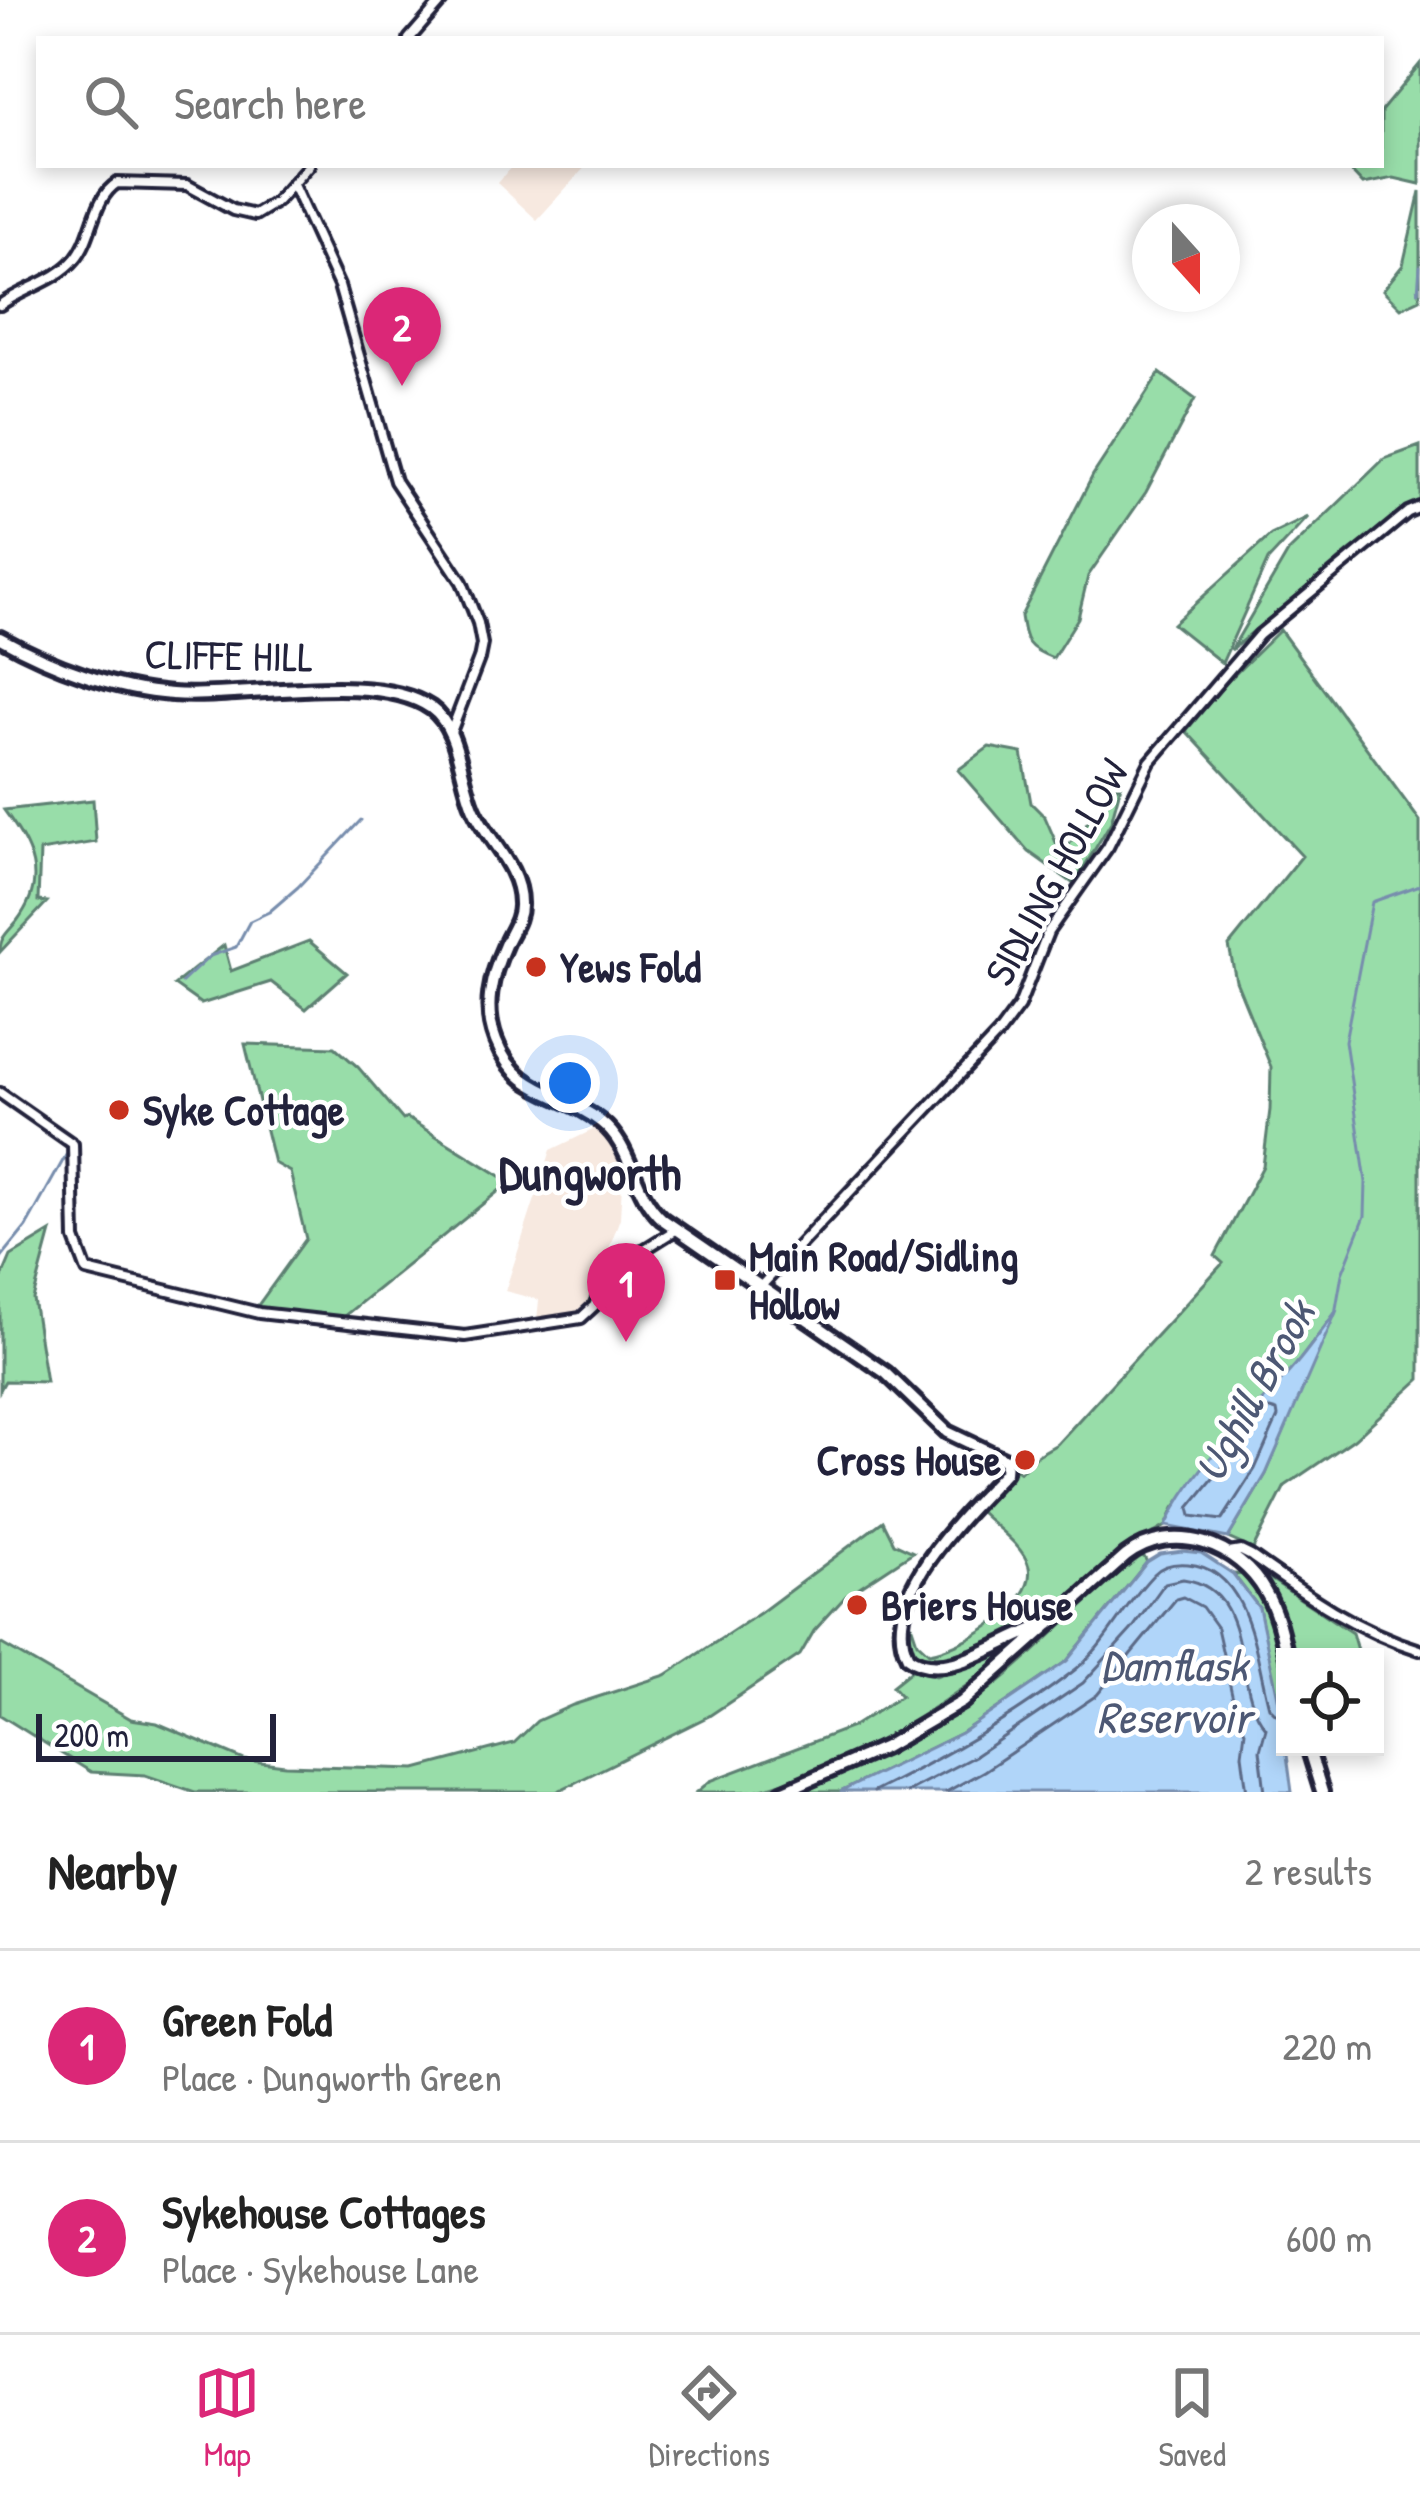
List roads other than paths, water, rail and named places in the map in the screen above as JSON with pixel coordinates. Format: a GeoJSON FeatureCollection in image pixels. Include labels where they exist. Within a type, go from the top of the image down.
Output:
{"type":"FeatureCollection","features":[{"type":"Feature","properties":{"kind":"main road","name":"CLIFFE HILL"},"geometry":{"type":"LineString","coordinates":[[0,638],[80,672],[148,692],[386,692],[428,706],[451,732]]}},
{"type":"Feature","properties":{"kind":"main road"},"geometry":{"type":"LineString","coordinates":[[451,732],[476,815],[519,890],[518,918],[488,1003],[496,1043],[509,1066],[527,1082],[595,1117],[612,1132],[625,1148],[643,1200],[677,1229],[886,1373],[947,1432],[1006,1460],[1005,1472],[940,1546],[913,1590],[899,1631],[908,1657],[922,1665],[951,1664],[1051,1624]]}},
{"type":"Feature","properties":{"kind":"main road"},"geometry":{"type":"LineString","coordinates":[[782,1792],[885,1747],[962,1702],[1144,1545],[1185,1538],[1229,1553],[1268,1595],[1284,1648]]}},
{"type":"Feature","properties":{"kind":"main road"},"geometry":{"type":"LineString","coordinates":[[1311,1756],[1322,1792]]}},
{"type":"Feature","properties":{"kind":"street"},"geometry":{"type":"LineString","coordinates":[[413,36],[443,0]]}},
{"type":"Feature","properties":{"kind":"street"},"geometry":{"type":"LineString","coordinates":[[0,305],[72,263],[85,244],[104,194],[117,183],[187,185],[248,215],[262,212],[307,168]]}},
{"type":"Feature","properties":{"kind":"street"},"geometry":{"type":"LineString","coordinates":[[293,185],[345,303],[395,481],[463,582],[478,623],[479,659],[451,732]]}},
{"type":"Feature","properties":{"kind":"street","name":"SIDLING HOLLOW"},"geometry":{"type":"LineString","coordinates":[[761,1286],[999,1033],[1019,1006],[1048,932],[1108,847],[1150,762],[1231,663],[1317,584],[1420,507]]}},
{"type":"Feature","properties":{"kind":"street"},"geometry":{"type":"LineString","coordinates":[[0,1093],[73,1144],[75,1239],[87,1271],[259,1313],[465,1336],[574,1322],[594,1306],[614,1259],[645,1250],[677,1229]]}},
{"type":"Feature","properties":{"kind":"street"},"geometry":{"type":"LineString","coordinates":[[1229,1553],[1234,1550],[1251,1556],[1315,1603],[1364,1631],[1420,1650]]}},
{"type":"Feature","properties":{"kind":"water"},"geometry":{"type":"Polygon","coordinates":[[[1337,1310],[1266,1474],[1228,1538],[1166,1526],[1208,1460],[1297,1363],[1337,1310]]]}},
{"type":"Feature","properties":{"kind":"water","name":"Damflask Reservoir"},"geometry":{"type":"Polygon","coordinates":[[[1201,1553],[1233,1574],[1259,1608],[1276,1688],[1276,1756],[1287,1756],[1292,1792],[840,1792],[961,1733],[1067,1661],[1147,1562],[1160,1554],[1201,1553]]]}},
{"type":"Feature","properties":{"kind":"waterway"},"geometry":{"type":"LineString","coordinates":[[1418,292],[1420,266]]}},
{"type":"Feature","properties":{"kind":"waterway"},"geometry":{"type":"LineString","coordinates":[[181,983],[210,956],[236,947],[250,921],[269,912],[298,887],[361,820]]}},
{"type":"Feature","properties":{"kind":"waterway","name":"Ughill Brook"},"geometry":{"type":"LineString","coordinates":[[1335,1314],[1342,1274],[1365,1216],[1366,1182],[1345,1041],[1372,902],[1420,885]]}},
{"type":"Feature","properties":{"kind":"waterway"},"geometry":{"type":"LineString","coordinates":[[0,1259],[26,1227],[70,1148]]}},
{"type":"Feature","properties":{"kind":"place","name":"Sykehouse Cottages"},"geometry":{"type":"Point","coordinates":[402,386]}},
{"type":"Feature","properties":{"kind":"place","name":"Yews Fold"},"geometry":{"type":"Point","coordinates":[536,967]}},
{"type":"Feature","properties":{"kind":"place","name":"Syke Cottage"},"geometry":{"type":"Point","coordinates":[119,1110]}},
{"type":"Feature","properties":{"kind":"place","name":"Main Road/Sidling Hollow"},"geometry":{"type":"Point","coordinates":[725,1280]}},
{"type":"Feature","properties":{"kind":"place","name":"Green Fold"},"geometry":{"type":"Point","coordinates":[626,1342]}},
{"type":"Feature","properties":{"kind":"place","name":"Cross House"},"geometry":{"type":"Point","coordinates":[1025,1460]}},
{"type":"Feature","properties":{"kind":"place","name":"Briers House"},"geometry":{"type":"Point","coordinates":[857,1605]}},
{"type":"Feature","properties":{"kind":"district","name":"Dungworth"},"geometry":{"type":"Point","coordinates":[590,1173]}}]}
